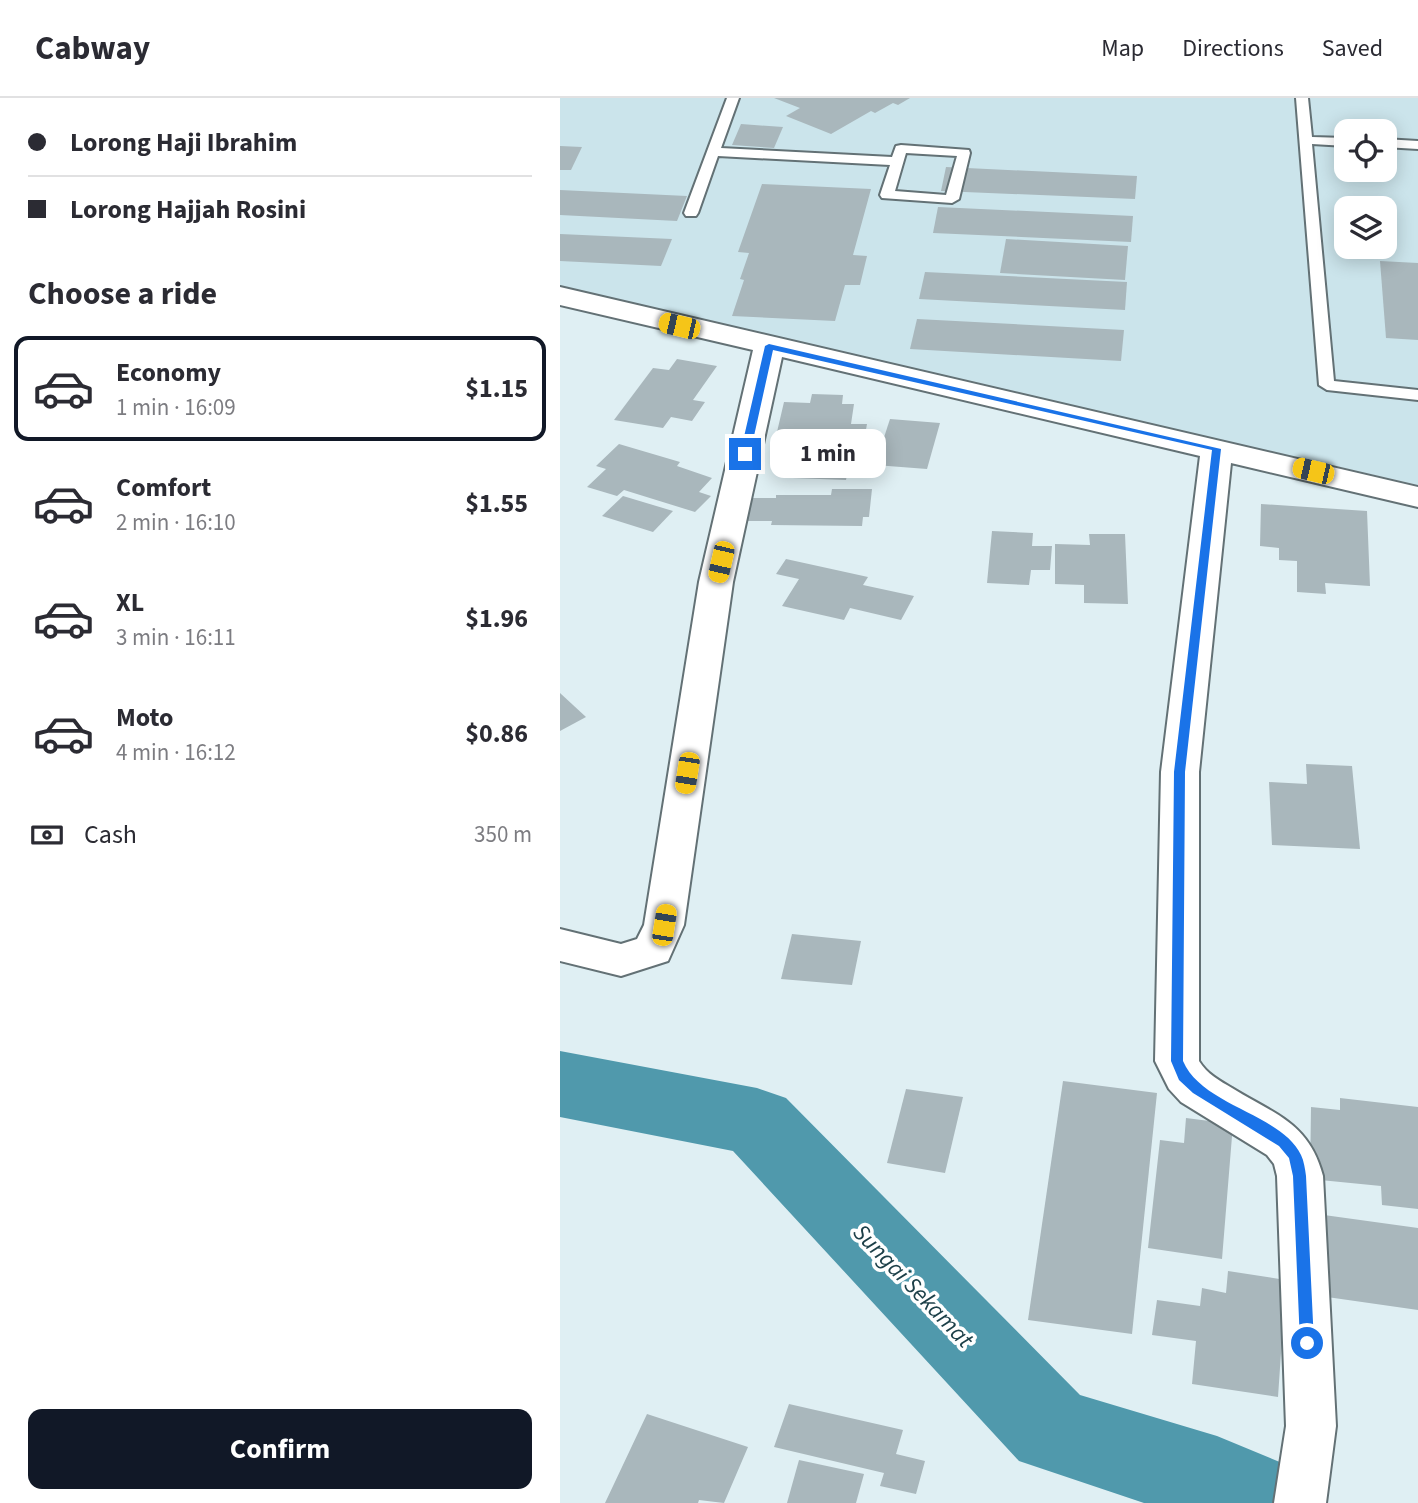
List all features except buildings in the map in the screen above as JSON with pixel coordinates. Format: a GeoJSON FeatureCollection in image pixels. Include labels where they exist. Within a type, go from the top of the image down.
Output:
{"type":"FeatureCollection","features":[{"type":"Feature","properties":{"kind":"street"},"geometry":{"type":"LineString","coordinates":[[560,296],[1418,496]]}},
{"type":"Feature","properties":{"kind":"street"},"geometry":{"type":"LineString","coordinates":[[560,945],[621,960],[653,950],[664,925],[716,582],[769,346]]}},
{"type":"Feature","properties":{"kind":"street"},"geometry":{"type":"LineString","coordinates":[[1217,449],[1180,772],[1177,1061],[1184,1076],[1198,1089],[1283,1142],[1295,1156],[1300,1176],[1311,1426],[1300,1503]]}},
{"type":"Feature","properties":{"kind":"lane"},"geometry":{"type":"LineString","coordinates":[[691,214],[733,98]]}},
{"type":"Feature","properties":{"kind":"lane"},"geometry":{"type":"LineString","coordinates":[[1302,98],[1327,385],[1418,395]]}},
{"type":"Feature","properties":{"kind":"lane"},"geometry":{"type":"LineString","coordinates":[[1304,140],[1334,141]]}},
{"type":"Feature","properties":{"kind":"lane"},"geometry":{"type":"LineString","coordinates":[[1397,144],[1418,145]]}},
{"type":"Feature","properties":{"kind":"lane"},"geometry":{"type":"LineString","coordinates":[[901,149],[964,153],[952,199],[887,195],[897,161],[901,149]]}},
{"type":"Feature","properties":{"kind":"lane"},"geometry":{"type":"LineString","coordinates":[[713,152],[897,161]]}},
{"type":"Feature","properties":{"kind":"shaded area"},"geometry":{"type":"Polygon","coordinates":[[[560,98],[1418,98],[1418,485],[560,289],[560,98]]]}},
{"type":"Feature","properties":{"kind":"waterway","name":"Sungai Sekamat"},"geometry":{"type":"LineString","coordinates":[[560,1084],[757,1122],[1052,1430],[1217,1481],[1266,1503]]}},
{"type":"Feature","properties":{"kind":"route"},"geometry":{"type":"LineString","coordinates":[[745,454],[769,346],[1217,449],[1180,772],[1177,1061],[1184,1076],[1198,1089],[1283,1142],[1295,1156],[1300,1176],[1307,1343]]}}]}
